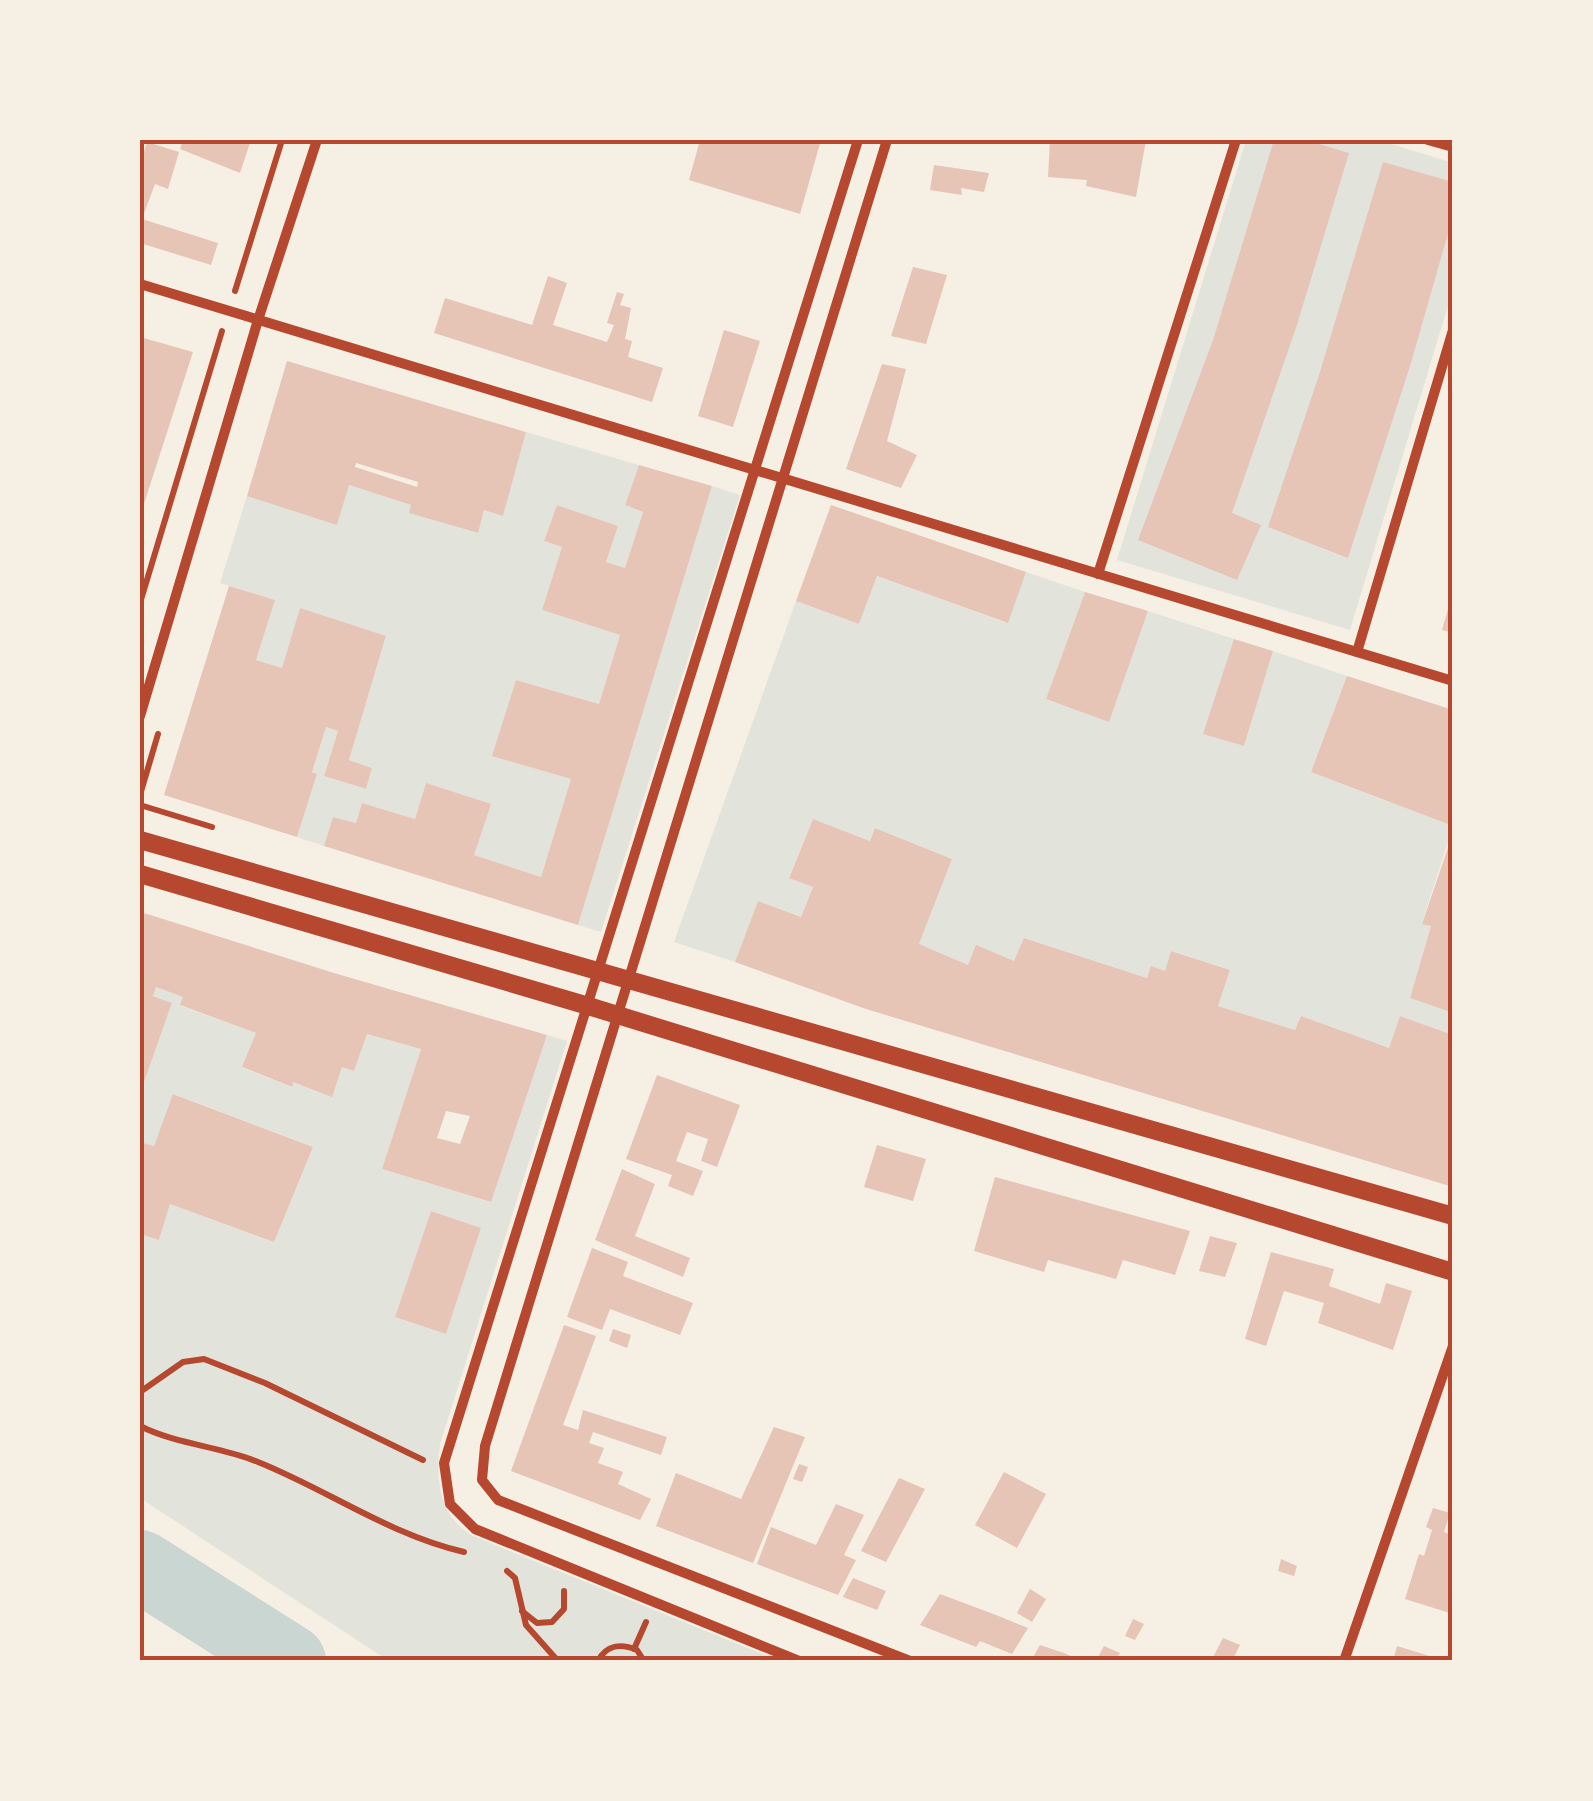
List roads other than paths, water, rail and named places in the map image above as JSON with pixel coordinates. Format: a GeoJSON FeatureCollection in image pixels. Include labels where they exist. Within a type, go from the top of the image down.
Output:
{"type":"FeatureCollection","features":[{"type":"Feature","properties":{"kind":"street"},"geometry":{"type":"LineString","coordinates":[[140,716],[258,320],[317,140]]}},
{"type":"Feature","properties":{"kind":"street"},"geometry":{"type":"LineString","coordinates":[[799,1661],[475,1529],[450,1504],[444,1464],[858,140]]}},
{"type":"Feature","properties":{"kind":"street"},"geometry":{"type":"LineString","coordinates":[[887,140],[485,1446],[482,1480],[498,1500],[910,1661]]}},
{"type":"Feature","properties":{"kind":"street"},"geometry":{"type":"LineString","coordinates":[[1098,574],[1236,140]]}},
{"type":"Feature","properties":{"kind":"street"},"geometry":{"type":"LineString","coordinates":[[1428,140],[1453,148]]}},
{"type":"Feature","properties":{"kind":"street"},"geometry":{"type":"LineString","coordinates":[[140,284],[1453,681]]}},
{"type":"Feature","properties":{"kind":"street"},"geometry":{"type":"LineString","coordinates":[[1357,652],[1453,330]]}},
{"type":"Feature","properties":{"kind":"street"},"geometry":{"type":"LineString","coordinates":[[140,840],[1453,1216]]}},
{"type":"Feature","properties":{"kind":"street"},"geometry":{"type":"LineString","coordinates":[[140,874],[586,1006],[1453,1272]]}},
{"type":"Feature","properties":{"kind":"street"},"geometry":{"type":"LineString","coordinates":[[1344,1661],[1453,1346]]}},
{"type":"Feature","properties":{"kind":"waterway"},"geometry":{"type":"LineString","coordinates":[[140,1566],[290,1661]]}}]}
